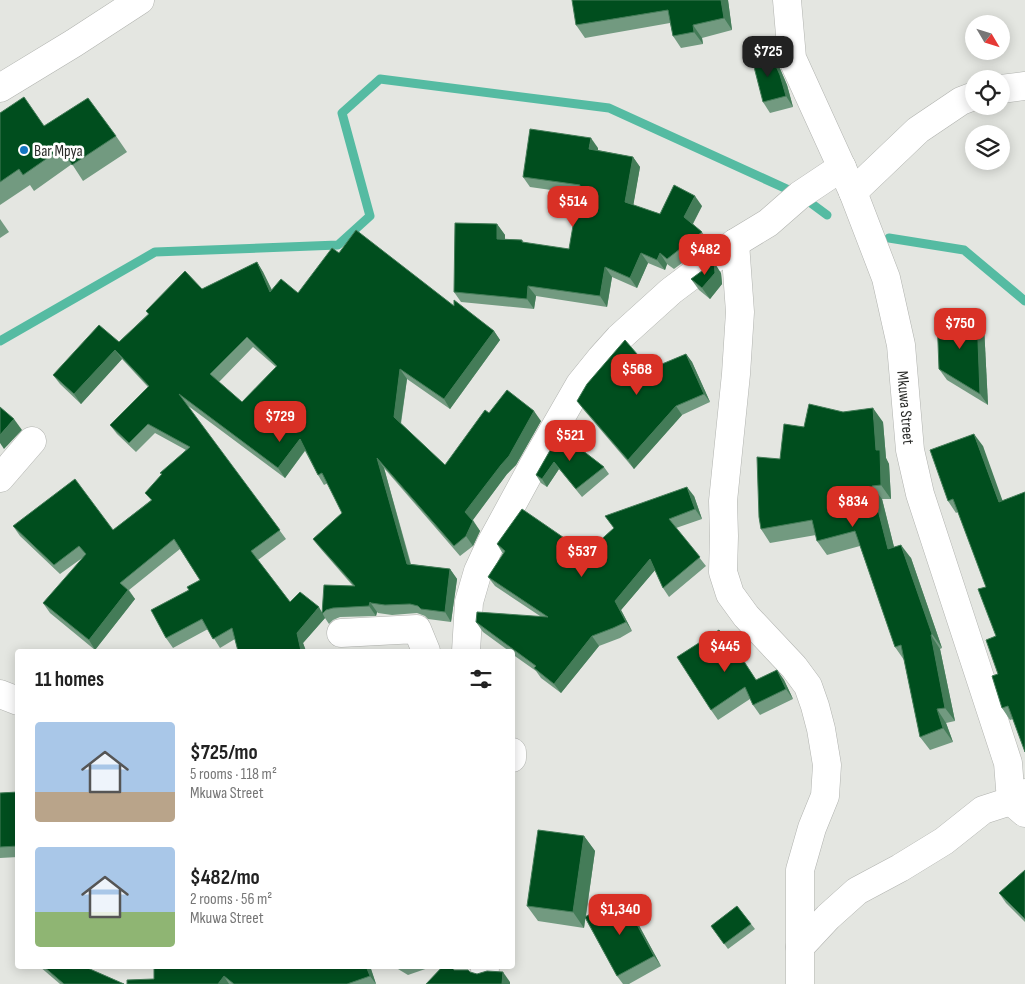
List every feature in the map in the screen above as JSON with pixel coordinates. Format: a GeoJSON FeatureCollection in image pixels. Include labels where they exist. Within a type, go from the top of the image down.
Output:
{"type":"FeatureCollection","features":[{"type":"Feature","properties":{"kind":"street"},"geometry":{"type":"LineString","coordinates":[[0,88],[140,0]]}},
{"type":"Feature","properties":{"kind":"street","name":"Mkuwa Street"},"geometry":{"type":"LineString","coordinates":[[787,0],[792,58],[853,192],[886,278],[900,345],[910,450],[920,494],[1020,802]]}},
{"type":"Feature","properties":{"kind":"street"},"geometry":{"type":"LineString","coordinates":[[1010,88],[1025,86]]}},
{"type":"Feature","properties":{"kind":"street"},"geometry":{"type":"LineString","coordinates":[[853,192],[918,130],[965,99]]}},
{"type":"Feature","properties":{"kind":"street"},"geometry":{"type":"LineString","coordinates":[[466,649],[469,602],[478,571],[534,464],[580,384],[600,358],[618,338],[671,291],[735,243],[768,223],[800,195],[842,167]]}},
{"type":"Feature","properties":{"kind":"street"},"geometry":{"type":"LineString","coordinates":[[735,243],[740,312],[724,501],[723,572],[730,594],[746,616],[794,666],[808,686],[819,721],[827,766],[825,796],[812,828],[800,870],[800,984]]}},
{"type":"Feature","properties":{"kind":"street"},"geometry":{"type":"LineString","coordinates":[[0,478],[32,441]]}},
{"type":"Feature","properties":{"kind":"street"},"geometry":{"type":"LineString","coordinates":[[341,633],[417,629],[425,649]]}},
{"type":"Feature","properties":{"kind":"street"},"geometry":{"type":"LineString","coordinates":[[0,694],[15,700]]}},
{"type":"Feature","properties":{"kind":"street"},"geometry":{"type":"LineString","coordinates":[[800,947],[828,916],[857,891],[944,841],[983,810],[1020,802]]}},
{"type":"Feature","properties":{"kind":"building"},"geometry":{"type":"Polygon","coordinates":[[[572,0],[721,0],[724,18],[693,25],[694,32],[673,36],[668,10],[576,25],[572,0]]]}},
{"type":"Feature","properties":{"kind":"building"},"geometry":{"type":"Polygon","coordinates":[[[770,53],[780,75],[786,96],[763,102],[752,59],[770,53]]]}},
{"type":"Feature","properties":{"kind":"building"},"geometry":{"type":"Polygon","coordinates":[[[24,97],[44,126],[88,98],[116,136],[72,165],[62,148],[23,175],[19,169],[0,182],[0,113],[24,97]]]}},
{"type":"Feature","properties":{"kind":"building"},"geometry":{"type":"Polygon","coordinates":[[[530,129],[591,138],[589,149],[633,157],[625,202],[660,214],[674,185],[695,196],[684,217],[702,232],[667,259],[660,253],[657,260],[641,253],[630,278],[605,267],[600,296],[528,286],[527,299],[454,292],[455,223],[497,224],[497,239],[522,240],[522,242],[569,249],[580,185],[523,177],[530,129]]]}},
{"type":"Feature","properties":{"kind":"building"},"geometry":{"type":"Polygon","coordinates":[[[356,230],[454,306],[454,300],[494,331],[444,399],[400,369],[394,417],[445,465],[485,410],[489,413],[507,390],[534,411],[509,456],[465,512],[473,521],[466,536],[454,546],[377,458],[407,564],[450,569],[445,612],[421,609],[410,604],[385,605],[370,602],[369,606],[333,608],[326,610],[322,614],[324,585],[355,586],[313,539],[342,513],[322,473],[318,475],[300,439],[278,468],[179,394],[280,530],[251,551],[290,602],[300,592],[319,607],[297,633],[301,649],[237,649],[232,628],[213,639],[202,619],[166,638],[151,610],[189,590],[187,587],[200,580],[174,539],[120,583],[128,590],[89,640],[43,603],[86,554],[79,546],[54,565],[13,526],[75,479],[113,530],[152,500],[145,493],[162,474],[160,473],[190,447],[148,424],[129,443],[110,425],[149,386],[115,350],[74,394],[53,375],[99,325],[119,342],[149,314],[146,311],[185,271],[202,289],[257,262],[270,292],[281,279],[298,293],[332,248],[339,253],[356,230]],[[247,337],[210,374],[242,402],[277,366],[247,337]]]}},
{"type":"Feature","properties":{"kind":"building"},"geometry":{"type":"Polygon","coordinates":[[[714,262],[715,273],[702,288],[691,279],[714,262]]]}},
{"type":"Feature","properties":{"kind":"building"},"geometry":{"type":"Polygon","coordinates":[[[977,315],[980,394],[939,369],[937,317],[949,325],[948,316],[977,315]]]}},
{"type":"Feature","properties":{"kind":"building"},"geometry":{"type":"Polygon","coordinates":[[[625,340],[650,369],[686,354],[704,394],[676,406],[628,460],[577,401],[587,384],[625,340]]]}},
{"type":"Feature","properties":{"kind":"building"},"geometry":{"type":"Polygon","coordinates":[[[809,404],[843,412],[873,408],[876,450],[880,450],[881,485],[872,486],[888,549],[901,545],[932,634],[945,708],[937,709],[943,728],[920,737],[901,645],[895,647],[855,531],[817,541],[812,520],[761,529],[757,457],[780,459],[784,424],[804,427],[809,404]]]}},
{"type":"Feature","properties":{"kind":"building"},"geometry":{"type":"Polygon","coordinates":[[[0,407],[14,419],[0,435],[0,407]]]}},
{"type":"Feature","properties":{"kind":"building"},"geometry":{"type":"Polygon","coordinates":[[[560,433],[604,467],[576,489],[554,462],[542,479],[536,475],[560,433]]]}},
{"type":"Feature","properties":{"kind":"building"},"geometry":{"type":"Polygon","coordinates":[[[974,434],[999,502],[1025,492],[1025,752],[1008,706],[1002,708],[992,676],[998,674],[986,640],[996,636],[978,589],[986,587],[953,499],[948,501],[930,450],[974,434]]]}},
{"type":"Feature","properties":{"kind":"building"},"geometry":{"type":"Polygon","coordinates":[[[687,487],[695,509],[669,519],[700,557],[663,588],[650,559],[615,601],[626,622],[592,636],[554,684],[515,649],[476,622],[477,612],[548,617],[488,577],[505,551],[497,544],[522,509],[586,553],[614,528],[605,516],[687,487]]]}},
{"type":"Feature","properties":{"kind":"building"},"geometry":{"type":"Polygon","coordinates":[[[719,630],[731,648],[734,646],[756,680],[777,670],[786,689],[753,705],[745,687],[711,710],[677,657],[719,630]]]}},
{"type":"Feature","properties":{"kind":"building"},"geometry":{"type":"Polygon","coordinates":[[[15,792],[15,846],[0,847],[0,793],[15,792]]]}},
{"type":"Feature","properties":{"kind":"building"},"geometry":{"type":"Polygon","coordinates":[[[538,830],[584,836],[573,912],[527,906],[538,830]]]}},
{"type":"Feature","properties":{"kind":"building"},"geometry":{"type":"Polygon","coordinates":[[[1025,870],[1025,919],[999,893],[1025,870]]]}},
{"type":"Feature","properties":{"kind":"building"},"geometry":{"type":"Polygon","coordinates":[[[622,897],[654,956],[617,976],[585,917],[622,897]]]}},
{"type":"Feature","properties":{"kind":"building"},"geometry":{"type":"Polygon","coordinates":[[[737,906],[751,924],[724,944],[711,926],[737,906]]]}},
{"type":"Feature","properties":{"kind":"building"},"geometry":{"type":"Polygon","coordinates":[[[46,969],[90,969],[124,984],[64,984],[46,969]]]}},
{"type":"Feature","properties":{"kind":"building"},"geometry":{"type":"Polygon","coordinates":[[[154,969],[367,969],[370,976],[347,984],[234,984],[224,976],[218,984],[127,984],[127,980],[154,979],[154,969]]]}},
{"type":"Feature","properties":{"kind":"building"},"geometry":{"type":"Polygon","coordinates":[[[440,969],[468,970],[477,974],[487,971],[503,972],[502,984],[426,984],[440,969]]]}},
{"type":"Feature","properties":{"kind":"waterway"},"geometry":{"type":"LineString","coordinates":[[0,341],[155,252],[338,245],[370,216],[342,113],[380,79],[609,108],[800,195],[827,215]]}},
{"type":"Feature","properties":{"kind":"waterway"},"geometry":{"type":"LineString","coordinates":[[889,238],[964,250],[1025,301]]}},
{"type":"Feature","properties":{"kind":"place","name":"Bar Mpya"},"geometry":{"type":"Point","coordinates":[24,150]}}]}
